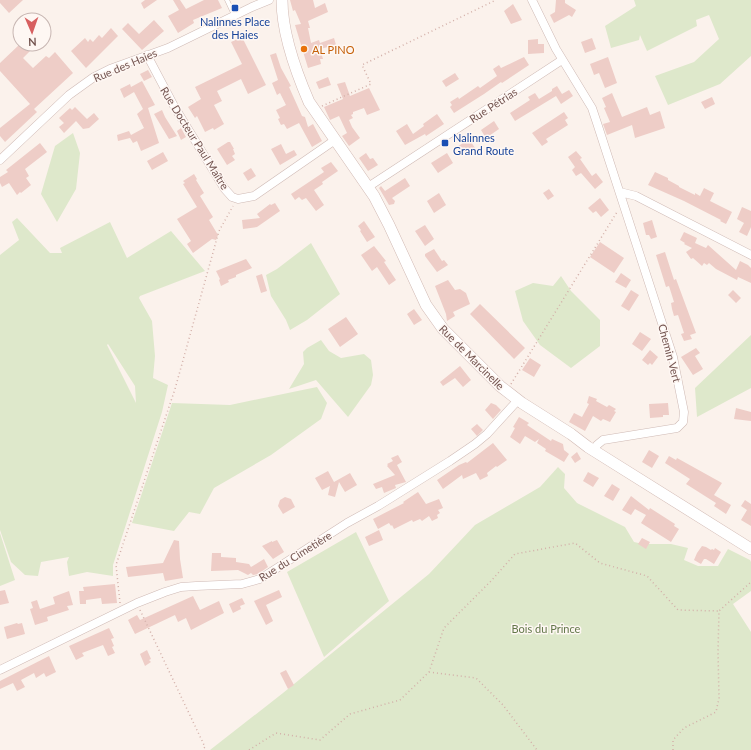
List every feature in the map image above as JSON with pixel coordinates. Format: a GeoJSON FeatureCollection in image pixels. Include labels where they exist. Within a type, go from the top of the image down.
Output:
{"type":"FeatureCollection","features":[{"type":"Feature","properties":{"kind":"street","name":"Rue des Haies"},"geometry":{"type":"LineString","coordinates":[[0,160],[69,95],[83,84],[110,69],[168,48],[270,0]]}},
{"type":"Feature","properties":{"kind":"street","name":"Rue de Marcinelle"},"geometry":{"type":"LineString","coordinates":[[282,0],[282,17],[303,88],[314,110],[368,187],[387,220],[424,301],[434,318],[446,333],[492,378],[518,400],[751,549]]}},
{"type":"Feature","properties":{"kind":"street"},"geometry":{"type":"LineString","coordinates":[[532,0],[562,60]]}},
{"type":"Feature","properties":{"kind":"street","name":"Rue Docteur Paul Maître"},"geometry":{"type":"LineString","coordinates":[[147,55],[174,106],[224,188],[232,197],[238,199],[254,196],[335,140]]}},
{"type":"Feature","properties":{"kind":"street","name":"Rue Pétrias"},"geometry":{"type":"LineString","coordinates":[[368,187],[562,60]]}},
{"type":"Feature","properties":{"kind":"street","name":"Chemin Vert"},"geometry":{"type":"LineString","coordinates":[[562,60],[592,108],[673,357],[684,418],[683,422],[677,428],[603,440],[594,450]]}},
{"type":"Feature","properties":{"kind":"street"},"geometry":{"type":"LineString","coordinates":[[620,192],[636,196],[751,255]]}},
{"type":"Feature","properties":{"kind":"street","name":"Rue du Cimetière"},"geometry":{"type":"LineString","coordinates":[[0,670],[137,603],[165,592],[181,587],[242,584],[260,579],[469,448],[487,434],[518,400]]}},
{"type":"Feature","properties":{"kind":"lane"},"geometry":{"type":"LineString","coordinates":[[227,0],[234,16]]}},
{"type":"Feature","properties":{"kind":"path"},"geometry":{"type":"LineString","coordinates":[[314,110],[371,84],[362,65],[496,0]]}},
{"type":"Feature","properties":{"kind":"path"},"geometry":{"type":"LineString","coordinates":[[121,611],[116,565],[175,389],[219,231],[238,199]]}},
{"type":"Feature","properties":{"kind":"path"},"geometry":{"type":"LineString","coordinates":[[507,391],[515,375],[623,202]]}},
{"type":"Feature","properties":{"kind":"path"},"geometry":{"type":"LineString","coordinates":[[250,750],[276,732],[320,740],[350,714],[400,700],[430,672],[444,628],[492,580],[515,554],[575,543],[600,563],[647,576],[678,610],[720,611]]}},
{"type":"Feature","properties":{"kind":"path"},"geometry":{"type":"LineString","coordinates":[[672,750],[673,740],[684,728],[716,712],[719,698],[718,652],[720,611],[751,582]]}},
{"type":"Feature","properties":{"kind":"path"},"geometry":{"type":"LineString","coordinates":[[137,603],[206,750]]}},
{"type":"Feature","properties":{"kind":"path"},"geometry":{"type":"LineString","coordinates":[[430,672],[476,678],[503,705],[538,750]]}},
{"type":"Feature","properties":{"kind":"path"},"geometry":{"type":"LineString","coordinates":[[202,750],[205,747]]}},
{"type":"Feature","properties":{"kind":"green space"},"geometry":{"type":"Polygon","coordinates":[[[634,0],[751,0],[751,56],[720,84],[668,105],[655,76],[694,62],[719,39],[709,15],[696,20],[697,26],[647,51],[640,35],[639,40],[611,48],[605,26],[636,6],[634,0]]]}},
{"type":"Feature","properties":{"kind":"green space"},"geometry":{"type":"Polygon","coordinates":[[[73,133],[80,153],[76,189],[57,222],[41,194],[55,146],[73,133]]]}},
{"type":"Feature","properties":{"kind":"green space"},"geometry":{"type":"Polygon","coordinates":[[[17,218],[50,253],[62,253],[60,248],[110,222],[127,258],[171,231],[205,271],[140,296],[139,298],[152,321],[155,356],[153,378],[168,385],[162,412],[113,565],[113,576],[87,572],[69,576],[67,562],[69,557],[41,562],[38,576],[25,575],[11,562],[0,530],[0,255],[19,240],[12,222],[17,218]],[[108,344],[107,345],[136,403],[135,386],[108,344]]]}},
{"type":"Feature","properties":{"kind":"green space"},"geometry":{"type":"Polygon","coordinates":[[[311,243],[340,294],[307,320],[290,330],[286,320],[271,296],[266,275],[277,269],[311,243]]]}},
{"type":"Feature","properties":{"kind":"green space"},"geometry":{"type":"Polygon","coordinates":[[[561,276],[571,291],[600,320],[600,346],[571,368],[540,345],[523,321],[515,291],[533,283],[553,286],[561,276]]]}},
{"type":"Feature","properties":{"kind":"green space"},"geometry":{"type":"Polygon","coordinates":[[[751,335],[751,388],[697,417],[695,388],[751,335]]]}},
{"type":"Feature","properties":{"kind":"green space"},"geometry":{"type":"Polygon","coordinates":[[[321,340],[329,351],[341,358],[364,354],[371,360],[373,375],[371,385],[348,417],[316,380],[289,389],[304,364],[303,352],[321,340]]]}},
{"type":"Feature","properties":{"kind":"green space"},"geometry":{"type":"Polygon","coordinates":[[[317,387],[327,403],[321,419],[271,455],[214,488],[200,514],[189,512],[174,531],[132,523],[172,403],[230,405],[317,387]]]}},
{"type":"Feature","properties":{"kind":"green space","name":"Bois du Prince"},"geometry":{"type":"Polygon","coordinates":[[[558,467],[565,474],[564,488],[577,503],[625,527],[634,542],[643,544],[671,544],[688,548],[684,560],[698,566],[718,566],[728,549],[750,560],[751,591],[733,604],[751,632],[751,750],[210,750],[283,693],[429,574],[475,525],[540,487],[558,467]]]}},
{"type":"Feature","properties":{"kind":"green space"},"geometry":{"type":"Polygon","coordinates":[[[356,532],[389,601],[324,657],[287,572],[356,532]]]}},
{"type":"Feature","properties":{"kind":"green space"},"geometry":{"type":"Polygon","coordinates":[[[0,533],[15,580],[0,586],[0,533]]]}},
{"type":"Feature","properties":{"kind":"building"},"geometry":{"type":"Polygon","coordinates":[[[0,0],[23,0],[9,13],[0,3],[0,0]]]}},
{"type":"Feature","properties":{"kind":"building"},"geometry":{"type":"Polygon","coordinates":[[[145,0],[157,0],[144,9],[141,3],[145,0]]]}},
{"type":"Feature","properties":{"kind":"building"},"geometry":{"type":"Polygon","coordinates":[[[173,0],[180,0],[186,9],[204,0],[218,0],[222,8],[193,20],[194,23],[178,33],[168,16],[179,10],[173,0]]]}},
{"type":"Feature","properties":{"kind":"building"},"geometry":{"type":"Polygon","coordinates":[[[290,0],[313,0],[315,8],[325,3],[328,12],[308,21],[311,43],[319,40],[320,43],[334,38],[336,45],[320,49],[323,59],[320,59],[321,64],[308,68],[295,25],[301,24],[295,10],[293,11],[290,0]]]}},
{"type":"Feature","properties":{"kind":"building"},"geometry":{"type":"Polygon","coordinates":[[[556,0],[565,0],[565,3],[576,10],[572,17],[569,15],[554,23],[550,15],[555,12],[556,0]]]}},
{"type":"Feature","properties":{"kind":"building"},"geometry":{"type":"Polygon","coordinates":[[[513,4],[522,20],[511,24],[504,11],[513,4]]]}},
{"type":"Feature","properties":{"kind":"building"},"geometry":{"type":"Polygon","coordinates":[[[154,20],[164,31],[142,50],[122,29],[128,23],[139,34],[154,20]]]}},
{"type":"Feature","properties":{"kind":"building"},"geometry":{"type":"Polygon","coordinates":[[[111,28],[118,36],[86,68],[71,51],[85,38],[88,42],[90,39],[93,42],[99,35],[102,38],[111,28]]]}},
{"type":"Feature","properties":{"kind":"building"},"geometry":{"type":"Polygon","coordinates":[[[242,37],[266,85],[248,94],[241,79],[217,91],[222,101],[214,105],[224,124],[214,130],[213,128],[205,132],[197,116],[195,118],[188,107],[201,99],[195,87],[242,64],[231,42],[242,37]]]}},
{"type":"Feature","properties":{"kind":"building"},"geometry":{"type":"Polygon","coordinates":[[[592,38],[596,49],[585,53],[581,42],[592,38]]]}},
{"type":"Feature","properties":{"kind":"building"},"geometry":{"type":"Polygon","coordinates":[[[538,39],[538,44],[544,44],[544,53],[528,54],[528,40],[538,39]]]}},
{"type":"Feature","properties":{"kind":"building"},"geometry":{"type":"Polygon","coordinates":[[[12,52],[29,52],[23,58],[33,68],[46,56],[49,58],[55,52],[73,73],[34,109],[37,112],[5,142],[0,136],[0,128],[30,104],[0,71],[0,63],[12,52]]]}},
{"type":"Feature","properties":{"kind":"building"},"geometry":{"type":"Polygon","coordinates":[[[276,53],[281,68],[291,86],[289,87],[302,116],[305,117],[308,127],[313,124],[322,141],[312,147],[299,123],[287,129],[284,124],[281,125],[278,119],[280,118],[276,110],[286,105],[280,93],[277,95],[272,83],[278,80],[270,55],[276,53]]]}},
{"type":"Feature","properties":{"kind":"building"},"geometry":{"type":"Polygon","coordinates":[[[524,57],[529,65],[454,113],[450,107],[452,105],[450,102],[458,97],[459,99],[478,86],[480,88],[497,76],[493,69],[499,65],[501,68],[524,57]]]}},
{"type":"Feature","properties":{"kind":"building"},"geometry":{"type":"Polygon","coordinates":[[[608,57],[617,83],[605,88],[599,73],[594,75],[590,64],[608,57]]]}},
{"type":"Feature","properties":{"kind":"building"},"geometry":{"type":"Polygon","coordinates":[[[148,70],[152,77],[144,81],[140,74],[148,70]]]}},
{"type":"Feature","properties":{"kind":"building"},"geometry":{"type":"Polygon","coordinates":[[[455,73],[459,79],[446,87],[442,81],[455,73]]]}},
{"type":"Feature","properties":{"kind":"building"},"geometry":{"type":"Polygon","coordinates":[[[328,77],[331,85],[319,89],[316,82],[328,77]]]}},
{"type":"Feature","properties":{"kind":"building"},"geometry":{"type":"Polygon","coordinates":[[[142,81],[155,105],[148,108],[159,143],[141,151],[137,141],[133,143],[130,138],[118,141],[117,135],[129,131],[131,135],[144,128],[137,114],[143,109],[134,92],[124,98],[120,89],[130,84],[131,87],[142,81]]]}},
{"type":"Feature","properties":{"kind":"building"},"geometry":{"type":"Polygon","coordinates":[[[345,82],[350,96],[369,88],[380,110],[367,115],[364,108],[353,112],[351,115],[353,118],[349,120],[360,138],[349,146],[342,136],[347,133],[339,116],[330,120],[324,107],[343,99],[337,84],[345,82]]]}},
{"type":"Feature","properties":{"kind":"building"},"geometry":{"type":"Polygon","coordinates":[[[557,86],[562,94],[569,90],[573,96],[561,104],[556,96],[515,121],[510,113],[530,100],[528,97],[535,93],[539,99],[557,86]]]}},
{"type":"Feature","properties":{"kind":"building"},"geometry":{"type":"Polygon","coordinates":[[[612,93],[622,117],[647,107],[650,115],[660,111],[665,128],[635,138],[632,125],[607,135],[603,124],[610,122],[604,108],[606,107],[602,98],[612,93]]]}},
{"type":"Feature","properties":{"kind":"building"},"geometry":{"type":"Polygon","coordinates":[[[712,97],[715,104],[705,109],[701,102],[712,97]]]}},
{"type":"Feature","properties":{"kind":"building"},"geometry":{"type":"Polygon","coordinates":[[[75,107],[87,119],[94,113],[99,119],[89,128],[83,129],[76,121],[64,133],[59,127],[64,123],[59,118],[70,108],[72,110],[75,107]]]}},
{"type":"Feature","properties":{"kind":"building"},"geometry":{"type":"Polygon","coordinates":[[[162,110],[177,136],[169,139],[154,114],[162,110]]]}},
{"type":"Feature","properties":{"kind":"building"},"geometry":{"type":"Polygon","coordinates":[[[564,112],[568,118],[565,120],[568,125],[546,139],[548,142],[542,146],[532,133],[564,112]]]}},
{"type":"Feature","properties":{"kind":"building"},"geometry":{"type":"Polygon","coordinates":[[[437,114],[444,124],[426,136],[425,134],[405,145],[396,131],[407,124],[413,134],[424,126],[423,124],[437,114]]]}},
{"type":"Feature","properties":{"kind":"building"},"geometry":{"type":"Polygon","coordinates":[[[494,121],[499,129],[486,138],[481,130],[494,121]]]}},
{"type":"Feature","properties":{"kind":"building"},"geometry":{"type":"Polygon","coordinates":[[[181,128],[186,137],[181,140],[177,131],[181,128]]]}},
{"type":"Feature","properties":{"kind":"building"},"geometry":{"type":"Polygon","coordinates":[[[469,139],[475,148],[463,156],[457,147],[469,139]]]}},
{"type":"Feature","properties":{"kind":"building"},"geometry":{"type":"Polygon","coordinates":[[[230,142],[234,149],[235,154],[232,156],[235,160],[227,165],[217,149],[230,142]]]}},
{"type":"Feature","properties":{"kind":"building"},"geometry":{"type":"Polygon","coordinates":[[[40,143],[47,152],[25,169],[29,176],[26,178],[31,185],[17,195],[9,183],[2,187],[0,177],[8,172],[6,170],[40,143]]]}},
{"type":"Feature","properties":{"kind":"building"},"geometry":{"type":"Polygon","coordinates":[[[281,144],[286,154],[294,150],[297,155],[280,165],[271,149],[281,144]]]}},
{"type":"Feature","properties":{"kind":"building"},"geometry":{"type":"Polygon","coordinates":[[[576,151],[582,158],[580,159],[592,176],[596,173],[603,182],[595,189],[581,173],[576,176],[572,170],[575,167],[568,157],[576,151]]]}},
{"type":"Feature","properties":{"kind":"building"},"geometry":{"type":"Polygon","coordinates":[[[163,152],[168,161],[152,170],[147,161],[163,152]]]}},
{"type":"Feature","properties":{"kind":"building"},"geometry":{"type":"Polygon","coordinates":[[[366,153],[370,159],[373,158],[378,165],[368,171],[359,158],[366,153]]]}},
{"type":"Feature","properties":{"kind":"building"},"geometry":{"type":"Polygon","coordinates":[[[447,153],[453,163],[438,173],[431,163],[447,153]]]}},
{"type":"Feature","properties":{"kind":"building"},"geometry":{"type":"Polygon","coordinates":[[[331,162],[338,171],[322,182],[323,184],[314,190],[324,205],[316,211],[306,198],[302,200],[299,197],[295,200],[291,194],[324,172],[321,168],[331,162]]]}},
{"type":"Feature","properties":{"kind":"building"},"geometry":{"type":"Polygon","coordinates":[[[251,168],[256,176],[248,181],[243,173],[251,168]]]}},
{"type":"Feature","properties":{"kind":"building"},"geometry":{"type":"Polygon","coordinates":[[[655,172],[668,178],[668,180],[679,187],[695,195],[695,193],[700,196],[704,188],[714,193],[710,201],[732,212],[726,224],[684,201],[648,185],[655,172]]]}},
{"type":"Feature","properties":{"kind":"building"},"geometry":{"type":"Polygon","coordinates":[[[194,174],[204,193],[200,196],[213,217],[209,220],[218,235],[216,240],[212,239],[193,253],[187,244],[191,241],[177,219],[197,207],[183,184],[185,183],[183,181],[194,174]]]}},
{"type":"Feature","properties":{"kind":"building"},"geometry":{"type":"Polygon","coordinates":[[[405,178],[410,186],[392,198],[395,201],[394,204],[389,205],[379,188],[381,186],[385,191],[405,178]]]}},
{"type":"Feature","properties":{"kind":"building"},"geometry":{"type":"Polygon","coordinates":[[[549,189],[554,196],[548,200],[543,193],[549,189]]]}},
{"type":"Feature","properties":{"kind":"building"},"geometry":{"type":"Polygon","coordinates":[[[439,193],[446,205],[434,213],[427,201],[439,193]]]}},
{"type":"Feature","properties":{"kind":"building"},"geometry":{"type":"Polygon","coordinates":[[[600,198],[609,210],[601,217],[596,211],[593,213],[588,208],[600,198]]]}},
{"type":"Feature","properties":{"kind":"building"},"geometry":{"type":"Polygon","coordinates":[[[275,203],[280,211],[257,227],[243,229],[242,220],[260,218],[257,214],[270,204],[275,203]]]}},
{"type":"Feature","properties":{"kind":"building"},"geometry":{"type":"Polygon","coordinates":[[[742,207],[751,211],[751,227],[747,236],[739,232],[744,223],[737,219],[742,207]]]}},
{"type":"Feature","properties":{"kind":"building"},"geometry":{"type":"Polygon","coordinates":[[[652,220],[657,237],[651,239],[649,235],[646,235],[643,223],[652,220]]]}},
{"type":"Feature","properties":{"kind":"building"},"geometry":{"type":"Polygon","coordinates":[[[364,221],[375,237],[367,242],[358,226],[364,221]]]}},
{"type":"Feature","properties":{"kind":"building"},"geometry":{"type":"Polygon","coordinates":[[[425,225],[434,239],[425,246],[415,231],[425,225]]]}},
{"type":"Feature","properties":{"kind":"building"},"geometry":{"type":"Polygon","coordinates":[[[684,232],[697,238],[695,243],[706,248],[708,245],[736,270],[740,261],[748,265],[751,268],[751,283],[738,277],[737,280],[716,269],[709,263],[707,265],[704,263],[702,266],[693,258],[691,259],[686,252],[692,248],[680,240],[684,232]]]}},
{"type":"Feature","properties":{"kind":"building"},"geometry":{"type":"Polygon","coordinates":[[[600,242],[624,258],[614,273],[590,257],[600,242]]]}},
{"type":"Feature","properties":{"kind":"building"},"geometry":{"type":"Polygon","coordinates":[[[374,246],[386,261],[384,262],[396,280],[389,285],[377,267],[372,271],[361,255],[374,246]]]}},
{"type":"Feature","properties":{"kind":"building"},"geometry":{"type":"Polygon","coordinates":[[[434,249],[442,261],[444,260],[448,265],[437,272],[425,256],[425,254],[434,249]]]}},
{"type":"Feature","properties":{"kind":"building"},"geometry":{"type":"Polygon","coordinates":[[[665,252],[674,280],[676,279],[696,333],[690,335],[692,339],[684,341],[681,334],[684,333],[678,315],[674,316],[671,303],[674,302],[669,286],[666,287],[656,255],[665,252]]]}},
{"type":"Feature","properties":{"kind":"building"},"geometry":{"type":"Polygon","coordinates":[[[246,259],[252,268],[236,275],[236,277],[228,280],[229,282],[221,286],[220,279],[216,271],[246,259]]]}},
{"type":"Feature","properties":{"kind":"building"},"geometry":{"type":"Polygon","coordinates":[[[621,273],[631,280],[626,288],[615,282],[621,273]]]}},
{"type":"Feature","properties":{"kind":"building"},"geometry":{"type":"Polygon","coordinates":[[[262,274],[267,291],[261,293],[256,276],[262,274]]]}},
{"type":"Feature","properties":{"kind":"building"},"geometry":{"type":"Polygon","coordinates":[[[448,280],[455,290],[460,289],[466,293],[470,304],[453,312],[455,316],[447,321],[446,314],[435,286],[448,280]]]}},
{"type":"Feature","properties":{"kind":"building"},"geometry":{"type":"Polygon","coordinates":[[[631,290],[639,295],[629,311],[621,306],[631,290]]]}},
{"type":"Feature","properties":{"kind":"building"},"geometry":{"type":"Polygon","coordinates":[[[733,290],[741,298],[736,303],[728,295],[733,290]]]}},
{"type":"Feature","properties":{"kind":"building"},"geometry":{"type":"Polygon","coordinates":[[[480,304],[525,348],[514,359],[470,314],[480,304]]]}},
{"type":"Feature","properties":{"kind":"building"},"geometry":{"type":"Polygon","coordinates":[[[414,309],[422,320],[414,325],[407,314],[414,309]]]}},
{"type":"Feature","properties":{"kind":"building"},"geometry":{"type":"Polygon","coordinates":[[[346,317],[358,334],[340,347],[328,329],[346,317]]]}},
{"type":"Feature","properties":{"kind":"building"},"geometry":{"type":"Polygon","coordinates":[[[640,332],[651,339],[642,351],[632,344],[640,332]]]}},
{"type":"Feature","properties":{"kind":"building"},"geometry":{"type":"Polygon","coordinates":[[[696,348],[700,353],[695,356],[703,369],[693,375],[681,357],[696,348]]]}},
{"type":"Feature","properties":{"kind":"building"},"geometry":{"type":"Polygon","coordinates":[[[650,350],[658,357],[652,365],[650,363],[648,365],[642,360],[650,350]]]}},
{"type":"Feature","properties":{"kind":"building"},"geometry":{"type":"Polygon","coordinates":[[[530,358],[541,365],[534,377],[522,370],[530,358]]]}},
{"type":"Feature","properties":{"kind":"building"},"geometry":{"type":"Polygon","coordinates":[[[460,366],[471,380],[463,387],[455,378],[443,386],[440,382],[460,366]]]}},
{"type":"Feature","properties":{"kind":"building"},"geometry":{"type":"Polygon","coordinates":[[[589,396],[597,399],[596,401],[607,407],[609,405],[616,409],[614,411],[616,412],[610,422],[603,419],[601,421],[593,416],[585,431],[569,422],[574,413],[582,417],[589,404],[587,403],[589,396]]]}},
{"type":"Feature","properties":{"kind":"building"},"geometry":{"type":"Polygon","coordinates":[[[491,403],[496,405],[501,410],[493,419],[485,410],[491,403]]]}},
{"type":"Feature","properties":{"kind":"building"},"geometry":{"type":"Polygon","coordinates":[[[668,403],[669,415],[650,418],[649,404],[668,403]]]}},
{"type":"Feature","properties":{"kind":"building"},"geometry":{"type":"Polygon","coordinates":[[[736,408],[751,412],[751,421],[734,419],[736,408]]]}},
{"type":"Feature","properties":{"kind":"building"},"geometry":{"type":"Polygon","coordinates":[[[519,417],[529,423],[527,425],[551,441],[552,439],[563,444],[564,450],[569,454],[564,462],[545,451],[546,449],[537,443],[539,439],[535,442],[525,436],[520,444],[510,437],[515,428],[513,427],[519,417]]]}},
{"type":"Feature","properties":{"kind":"building"},"geometry":{"type":"Polygon","coordinates":[[[477,424],[483,430],[477,436],[471,429],[477,424]]]}},
{"type":"Feature","properties":{"kind":"building"},"geometry":{"type":"Polygon","coordinates":[[[493,443],[507,460],[497,467],[496,466],[487,473],[488,476],[480,480],[476,473],[463,479],[462,475],[443,489],[437,480],[459,465],[466,462],[467,463],[493,443]]]}},
{"type":"Feature","properties":{"kind":"building"},"geometry":{"type":"Polygon","coordinates":[[[649,450],[659,456],[652,468],[642,462],[649,450]]]}},
{"type":"Feature","properties":{"kind":"building"},"geometry":{"type":"Polygon","coordinates":[[[577,452],[581,459],[575,463],[571,457],[577,452]]]}},
{"type":"Feature","properties":{"kind":"building"},"geometry":{"type":"Polygon","coordinates":[[[398,455],[402,462],[397,465],[406,482],[395,485],[396,488],[384,493],[382,487],[376,489],[373,484],[395,475],[387,464],[393,461],[391,458],[398,455]]]}},
{"type":"Feature","properties":{"kind":"building"},"geometry":{"type":"Polygon","coordinates":[[[669,456],[676,460],[677,458],[722,483],[714,495],[731,505],[726,514],[714,506],[716,503],[686,484],[690,479],[665,463],[669,456]]]}},
{"type":"Feature","properties":{"kind":"building"},"geometry":{"type":"Polygon","coordinates":[[[328,471],[334,482],[350,473],[357,485],[345,492],[339,482],[335,497],[328,495],[330,486],[322,490],[315,478],[328,471]]]}},
{"type":"Feature","properties":{"kind":"building"},"geometry":{"type":"Polygon","coordinates":[[[588,472],[599,478],[593,487],[583,481],[588,472]]]}},
{"type":"Feature","properties":{"kind":"building"},"geometry":{"type":"Polygon","coordinates":[[[612,484],[620,489],[613,501],[604,496],[612,484]]]}},
{"type":"Feature","properties":{"kind":"building"},"geometry":{"type":"Polygon","coordinates":[[[418,492],[426,504],[439,499],[443,508],[438,510],[440,513],[437,515],[438,518],[432,521],[429,516],[422,521],[420,519],[413,522],[412,520],[394,529],[389,523],[378,529],[373,519],[404,503],[403,502],[418,492]]]}},
{"type":"Feature","properties":{"kind":"building"},"geometry":{"type":"Polygon","coordinates":[[[631,496],[649,510],[650,508],[675,524],[674,526],[679,529],[671,542],[641,523],[646,515],[635,509],[631,515],[622,510],[631,496]]]}},
{"type":"Feature","properties":{"kind":"building"},"geometry":{"type":"Polygon","coordinates":[[[285,497],[291,499],[295,507],[283,514],[278,506],[280,500],[285,497]]]}},
{"type":"Feature","properties":{"kind":"building"},"geometry":{"type":"Polygon","coordinates":[[[745,500],[751,504],[751,526],[741,520],[747,510],[741,506],[745,500]]]}},
{"type":"Feature","properties":{"kind":"building"},"geometry":{"type":"Polygon","coordinates":[[[379,530],[383,540],[369,546],[365,537],[379,530]]]}},
{"type":"Feature","properties":{"kind":"building"},"geometry":{"type":"Polygon","coordinates":[[[642,538],[650,542],[646,549],[638,544],[642,538]]]}},
{"type":"Feature","properties":{"kind":"building"},"geometry":{"type":"Polygon","coordinates":[[[174,540],[179,541],[183,578],[165,581],[163,573],[128,577],[126,567],[163,563],[174,540]]]}},
{"type":"Feature","properties":{"kind":"building"},"geometry":{"type":"Polygon","coordinates":[[[277,540],[284,552],[273,559],[262,546],[277,540]]]}},
{"type":"Feature","properties":{"kind":"building"},"geometry":{"type":"Polygon","coordinates":[[[702,546],[711,550],[714,550],[715,548],[721,552],[714,564],[706,559],[704,559],[701,564],[694,560],[702,546]]]}},
{"type":"Feature","properties":{"kind":"building"},"geometry":{"type":"Polygon","coordinates":[[[212,553],[221,553],[221,557],[236,558],[236,562],[249,564],[251,567],[264,559],[268,567],[258,574],[253,575],[251,573],[248,575],[238,570],[211,571],[212,553]]]}},
{"type":"Feature","properties":{"kind":"building"},"geometry":{"type":"Polygon","coordinates":[[[115,584],[117,603],[102,604],[101,598],[86,600],[86,604],[80,604],[79,591],[84,591],[83,587],[115,584]]]}},
{"type":"Feature","properties":{"kind":"building"},"geometry":{"type":"Polygon","coordinates":[[[5,590],[9,603],[0,605],[0,591],[5,590]]]}},
{"type":"Feature","properties":{"kind":"building"},"geometry":{"type":"Polygon","coordinates":[[[279,590],[282,597],[266,605],[273,621],[266,625],[254,601],[279,590]]]}},
{"type":"Feature","properties":{"kind":"building"},"geometry":{"type":"Polygon","coordinates":[[[69,591],[73,605],[67,606],[69,610],[47,617],[48,621],[35,625],[30,609],[33,608],[31,602],[37,600],[40,609],[55,604],[53,597],[69,591]]]}},
{"type":"Feature","properties":{"kind":"building"},"geometry":{"type":"Polygon","coordinates":[[[193,596],[200,610],[219,601],[224,613],[191,630],[186,618],[178,622],[175,615],[135,634],[128,620],[137,615],[140,620],[193,596]]]}},
{"type":"Feature","properties":{"kind":"building"},"geometry":{"type":"Polygon","coordinates":[[[242,598],[245,604],[240,606],[241,609],[233,613],[229,604],[242,598]]]}},
{"type":"Feature","properties":{"kind":"building"},"geometry":{"type":"Polygon","coordinates":[[[22,623],[25,634],[7,639],[4,627],[22,623]]]}},
{"type":"Feature","properties":{"kind":"building"},"geometry":{"type":"Polygon","coordinates":[[[109,628],[114,638],[111,639],[114,646],[112,647],[115,653],[108,656],[103,645],[82,653],[84,656],[76,660],[69,646],[109,628]]]}},
{"type":"Feature","properties":{"kind":"building"},"geometry":{"type":"Polygon","coordinates":[[[147,650],[151,659],[149,660],[151,662],[145,666],[140,654],[147,650]]]}},
{"type":"Feature","properties":{"kind":"building"},"geometry":{"type":"Polygon","coordinates":[[[49,656],[56,672],[46,677],[44,673],[36,678],[34,673],[21,680],[25,687],[17,691],[13,683],[0,689],[0,681],[49,656]]]}},
{"type":"Feature","properties":{"kind":"building"},"geometry":{"type":"Polygon","coordinates":[[[286,670],[294,685],[288,689],[280,673],[286,670]]]}},
{"type":"Feature","properties":{"kind":"place","name":"Nalinnes Place des Haies"},"geometry":{"type":"Point","coordinates":[235,8]}},
{"type":"Feature","properties":{"kind":"place","name":"AL PINO"},"geometry":{"type":"Point","coordinates":[304,49]}},
{"type":"Feature","properties":{"kind":"place","name":"Nalinnes Grand Route"},"geometry":{"type":"Point","coordinates":[445,143]}}]}
